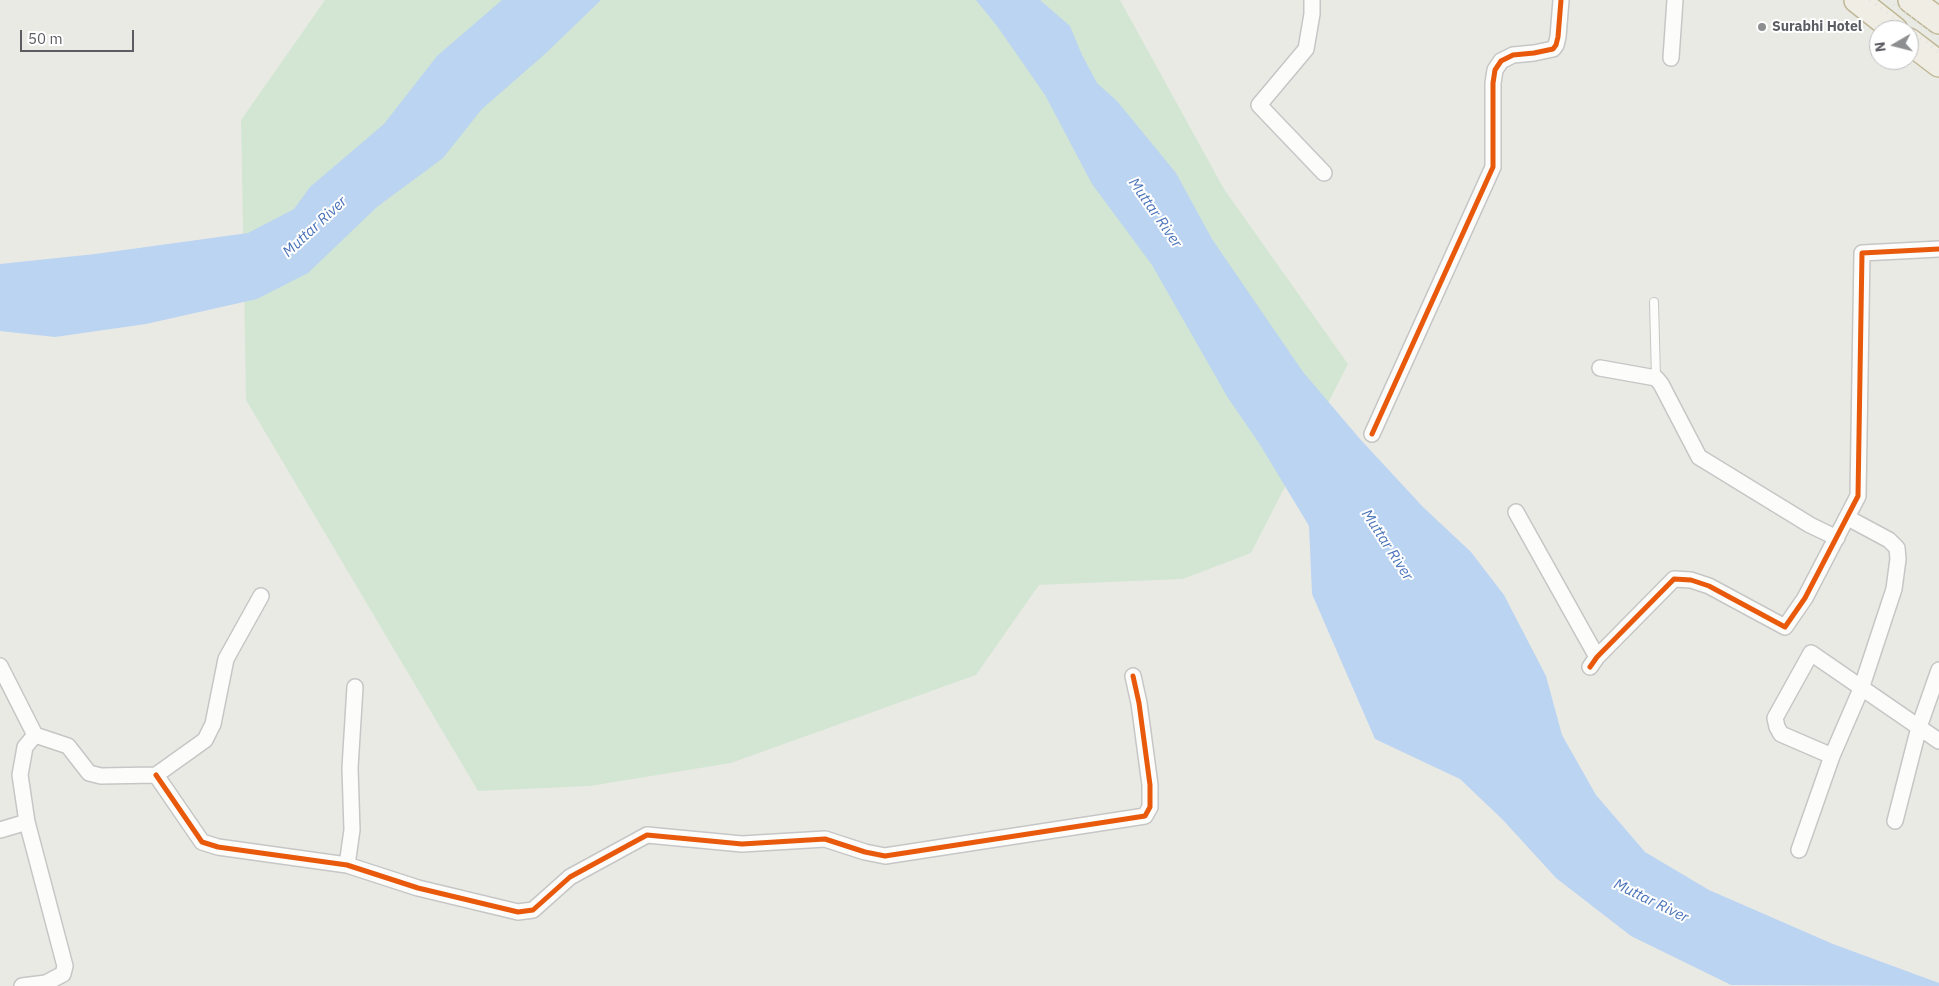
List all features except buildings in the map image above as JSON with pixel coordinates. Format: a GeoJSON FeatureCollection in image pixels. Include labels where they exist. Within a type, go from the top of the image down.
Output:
{"type":"FeatureCollection","features":[{"type":"Feature","properties":{"kind":"highway"},"geometry":{"type":"LineString","coordinates":[[1857,0],[1883,20]]}},
{"type":"Feature","properties":{"kind":"highway"},"geometry":{"type":"LineString","coordinates":[[1911,0],[1939,21]]}},
{"type":"Feature","properties":{"kind":"highway"},"geometry":{"type":"LineString","coordinates":[[1919,49],[1939,64]]}},
{"type":"Feature","properties":{"kind":"street"},"geometry":{"type":"LineString","coordinates":[[1312,0],[1312,14],[1306,49],[1259,106],[1324,173]]}},
{"type":"Feature","properties":{"kind":"street"},"geometry":{"type":"LineString","coordinates":[[1372,434],[1493,168],[1493,83],[1495,70],[1501,61],[1513,55],[1534,54],[1553,49],[1558,37],[1560,0]]}},
{"type":"Feature","properties":{"kind":"street"},"geometry":{"type":"LineString","coordinates":[[1671,58],[1675,0]]}},
{"type":"Feature","properties":{"kind":"street"},"geometry":{"type":"LineString","coordinates":[[1516,512],[1594,662],[1674,580],[1692,580],[1709,586],[1785,626],[1805,598],[1858,496],[1862,253],[1939,249]]}},
{"type":"Feature","properties":{"kind":"street"},"geometry":{"type":"LineString","coordinates":[[1600,368],[1656,378],[1661,384],[1699,458],[1810,525],[1837,538]]}},
{"type":"Feature","properties":{"kind":"street"},"geometry":{"type":"LineString","coordinates":[[1800,850],[1832,756],[1861,689],[1894,589],[1898,558],[1897,548],[1889,540],[1848,518]]}},
{"type":"Feature","properties":{"kind":"street"},"geometry":{"type":"LineString","coordinates":[[0,666],[35,735],[68,746],[89,773],[101,776],[156,775],[205,740],[213,724],[226,659],[261,596]]}},
{"type":"Feature","properties":{"kind":"street"},"geometry":{"type":"LineString","coordinates":[[1832,756],[1781,734],[1775,718],[1811,653],[1939,741]]}},
{"type":"Feature","properties":{"kind":"street"},"geometry":{"type":"LineString","coordinates":[[1895,821],[1919,727],[1939,670]]}},
{"type":"Feature","properties":{"kind":"street"},"geometry":{"type":"LineString","coordinates":[[156,775],[202,842],[218,847],[347,865],[418,888],[518,912],[533,910],[570,877],[647,836],[742,844],[825,839],[865,852],[885,856],[1146,816],[1150,806],[1150,785],[1139,703],[1133,676]]}},
{"type":"Feature","properties":{"kind":"street"},"geometry":{"type":"LineString","coordinates":[[347,865],[352,830],[350,768],[355,687]]}},
{"type":"Feature","properties":{"kind":"street"},"geometry":{"type":"LineString","coordinates":[[22,986],[46,983],[63,974],[65,966],[27,822],[20,775],[25,747],[35,735]]}},
{"type":"Feature","properties":{"kind":"street"},"geometry":{"type":"LineString","coordinates":[[0,830],[27,822]]}},
{"type":"Feature","properties":{"kind":"lane"},"geometry":{"type":"LineString","coordinates":[[1654,302],[1656,378]]}},
{"type":"Feature","properties":{"kind":"green space"},"geometry":{"type":"Polygon","coordinates":[[[325,0],[1120,0],[1224,189],[1348,364],[1251,553],[1183,579],[1039,585],[976,675],[731,763],[590,786],[478,791],[246,400],[241,120],[325,0]]]}},
{"type":"Feature","properties":{"kind":"water","name":"Muttar River"},"geometry":{"type":"Polygon","coordinates":[[[502,0],[601,0],[545,54],[482,109],[443,158],[377,207],[308,273],[257,299],[146,324],[55,337],[0,331],[0,264],[95,254],[248,233],[294,209],[310,187],[384,124],[437,56],[502,0]]]}},
{"type":"Feature","properties":{"kind":"water","name":"Muttar River"},"geometry":{"type":"Polygon","coordinates":[[[976,0],[1040,0],[1070,26],[1082,55],[1097,83],[1117,101],[1176,173],[1212,239],[1303,372],[1360,439],[1423,507],[1471,552],[1504,595],[1546,676],[1562,735],[1596,795],[1645,852],[1709,890],[1833,944],[1939,983],[1939,986],[1731,985],[1631,936],[1556,878],[1503,820],[1460,779],[1375,739],[1312,594],[1309,526],[1259,443],[1228,398],[1152,265],[1092,184],[1045,95],[997,26],[976,0]]]}},
{"type":"Feature","properties":{"kind":"railway"},"geometry":{"type":"LineString","coordinates":[[1870,0],[1939,52]]}},
{"type":"Feature","properties":{"kind":"railway"},"geometry":{"type":"LineString","coordinates":[[1888,0],[1939,40]]}},
{"type":"Feature","properties":{"kind":"cycle path"},"geometry":{"type":"LineString","coordinates":[[1372,434],[1493,167],[1493,83],[1495,70],[1501,61],[1513,55],[1553,49],[1558,37],[1561,0]]}},
{"type":"Feature","properties":{"kind":"cycle path"},"geometry":{"type":"LineString","coordinates":[[1590,667],[1597,657],[1674,579],[1691,580],[1709,586],[1785,627],[1805,598],[1858,496],[1862,253],[1939,249]]}},
{"type":"Feature","properties":{"kind":"cycle path"},"geometry":{"type":"LineString","coordinates":[[156,775],[202,842],[218,847],[347,865],[418,888],[518,912],[533,910],[570,877],[647,835],[742,844],[825,839],[865,852],[885,856],[1145,816],[1150,807],[1150,785],[1139,703],[1133,676]]}},
{"type":"Feature","properties":{"kind":"place","name":"Surabhi Hotel"},"geometry":{"type":"Point","coordinates":[1762,27]}}]}
